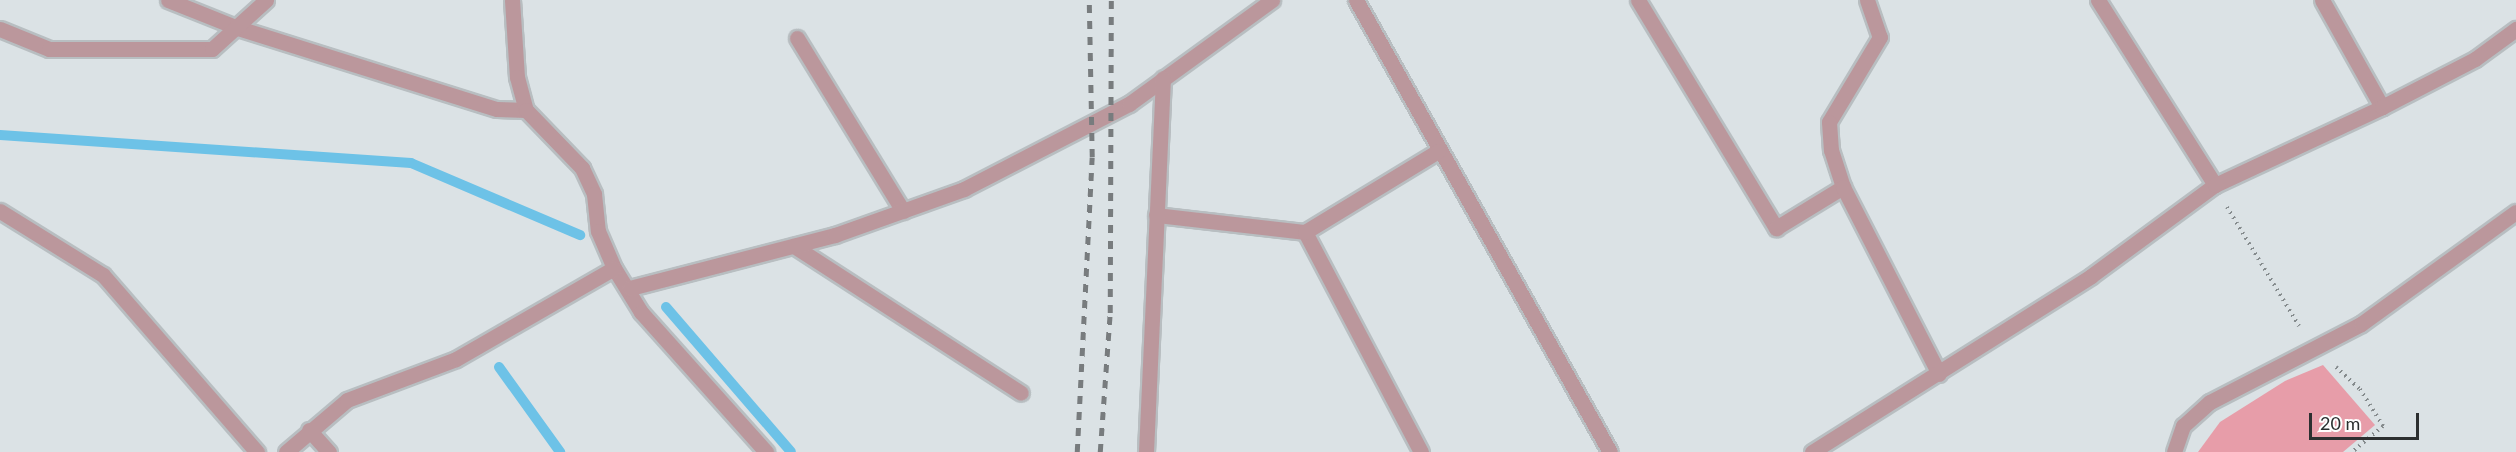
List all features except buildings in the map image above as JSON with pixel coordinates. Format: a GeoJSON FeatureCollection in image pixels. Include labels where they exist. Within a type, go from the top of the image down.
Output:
{"type":"FeatureCollection","features":[{"type":"Feature","properties":{"kind":"street"},"geometry":{"type":"LineString","coordinates":[[168,0],[238,28],[497,109],[526,110]]}},
{"type":"Feature","properties":{"kind":"street"},"geometry":{"type":"LineString","coordinates":[[0,29],[50,49],[177,52],[212,49],[238,28],[266,0]]}},
{"type":"Feature","properties":{"kind":"street"},"geometry":{"type":"LineString","coordinates":[[512,0],[517,77],[526,110],[582,168],[594,194],[598,231],[614,268],[630,288],[642,312],[766,452]]}},
{"type":"Feature","properties":{"kind":"street"},"geometry":{"type":"LineString","coordinates":[[630,288],[794,246],[964,189],[1129,104],[1272,0]]}},
{"type":"Feature","properties":{"kind":"street"},"geometry":{"type":"LineString","coordinates":[[1356,0],[1438,151],[1610,452]]}},
{"type":"Feature","properties":{"kind":"street"},"geometry":{"type":"LineString","coordinates":[[1638,0],[1776,228],[1843,187]]}},
{"type":"Feature","properties":{"kind":"street"},"geometry":{"type":"LineString","coordinates":[[1867,0],[1880,37],[1829,122],[1831,150],[1843,187],[1939,374]]}},
{"type":"Feature","properties":{"kind":"street"},"geometry":{"type":"LineString","coordinates":[[2098,0],[2215,185]]}},
{"type":"Feature","properties":{"kind":"street"},"geometry":{"type":"LineString","coordinates":[[2322,0],[2382,107]]}},
{"type":"Feature","properties":{"kind":"street"},"geometry":{"type":"LineString","coordinates":[[1812,452],[2091,276],[2215,185],[2382,107],[2475,58],[2516,29]]}},
{"type":"Feature","properties":{"kind":"street"},"geometry":{"type":"LineString","coordinates":[[797,38],[903,211]]}},
{"type":"Feature","properties":{"kind":"street"},"geometry":{"type":"LineString","coordinates":[[1146,452],[1163,78]]}},
{"type":"Feature","properties":{"kind":"street"},"geometry":{"type":"LineString","coordinates":[[1156,215],[1305,232],[1438,151]]}},
{"type":"Feature","properties":{"kind":"street"},"geometry":{"type":"LineString","coordinates":[[0,211],[103,274],[256,452]]}},
{"type":"Feature","properties":{"kind":"street"},"geometry":{"type":"LineString","coordinates":[[2174,452],[2183,426],[2210,402],[2361,324],[2516,212]]}},
{"type":"Feature","properties":{"kind":"street"},"geometry":{"type":"LineString","coordinates":[[1305,232],[1421,452]]}},
{"type":"Feature","properties":{"kind":"street"},"geometry":{"type":"LineString","coordinates":[[794,246],[1021,393]]}},
{"type":"Feature","properties":{"kind":"street"},"geometry":{"type":"LineString","coordinates":[[286,452],[309,430],[347,400],[456,359],[614,268]]}},
{"type":"Feature","properties":{"kind":"street"},"geometry":{"type":"LineString","coordinates":[[309,430],[329,452]]}},
{"type":"Feature","properties":{"kind":"path"},"geometry":{"type":"LineString","coordinates":[[2215,185],[2287,311],[2314,348],[2360,389],[2383,426],[2352,452]]}},
{"type":"Feature","properties":{"kind":"shaded area"},"geometry":{"type":"Polygon","coordinates":[[[2323,365],[2375,425],[2343,452],[2198,452],[2220,422],[2285,381],[2323,365]]]}},
{"type":"Feature","properties":{"kind":"waterway"},"geometry":{"type":"LineString","coordinates":[[0,135],[411,163],[580,235]]}},
{"type":"Feature","properties":{"kind":"waterway"},"geometry":{"type":"LineString","coordinates":[[666,307],[791,452]]}},
{"type":"Feature","properties":{"kind":"waterway"},"geometry":{"type":"LineString","coordinates":[[499,367],[560,452]]}},
{"type":"Feature","properties":{"kind":"railway"},"geometry":{"type":"LineString","coordinates":[[1077,452],[1092,157],[1089,0]]}},
{"type":"Feature","properties":{"kind":"railway"},"geometry":{"type":"LineString","coordinates":[[1100,452],[1110,313],[1111,0]]}}]}
